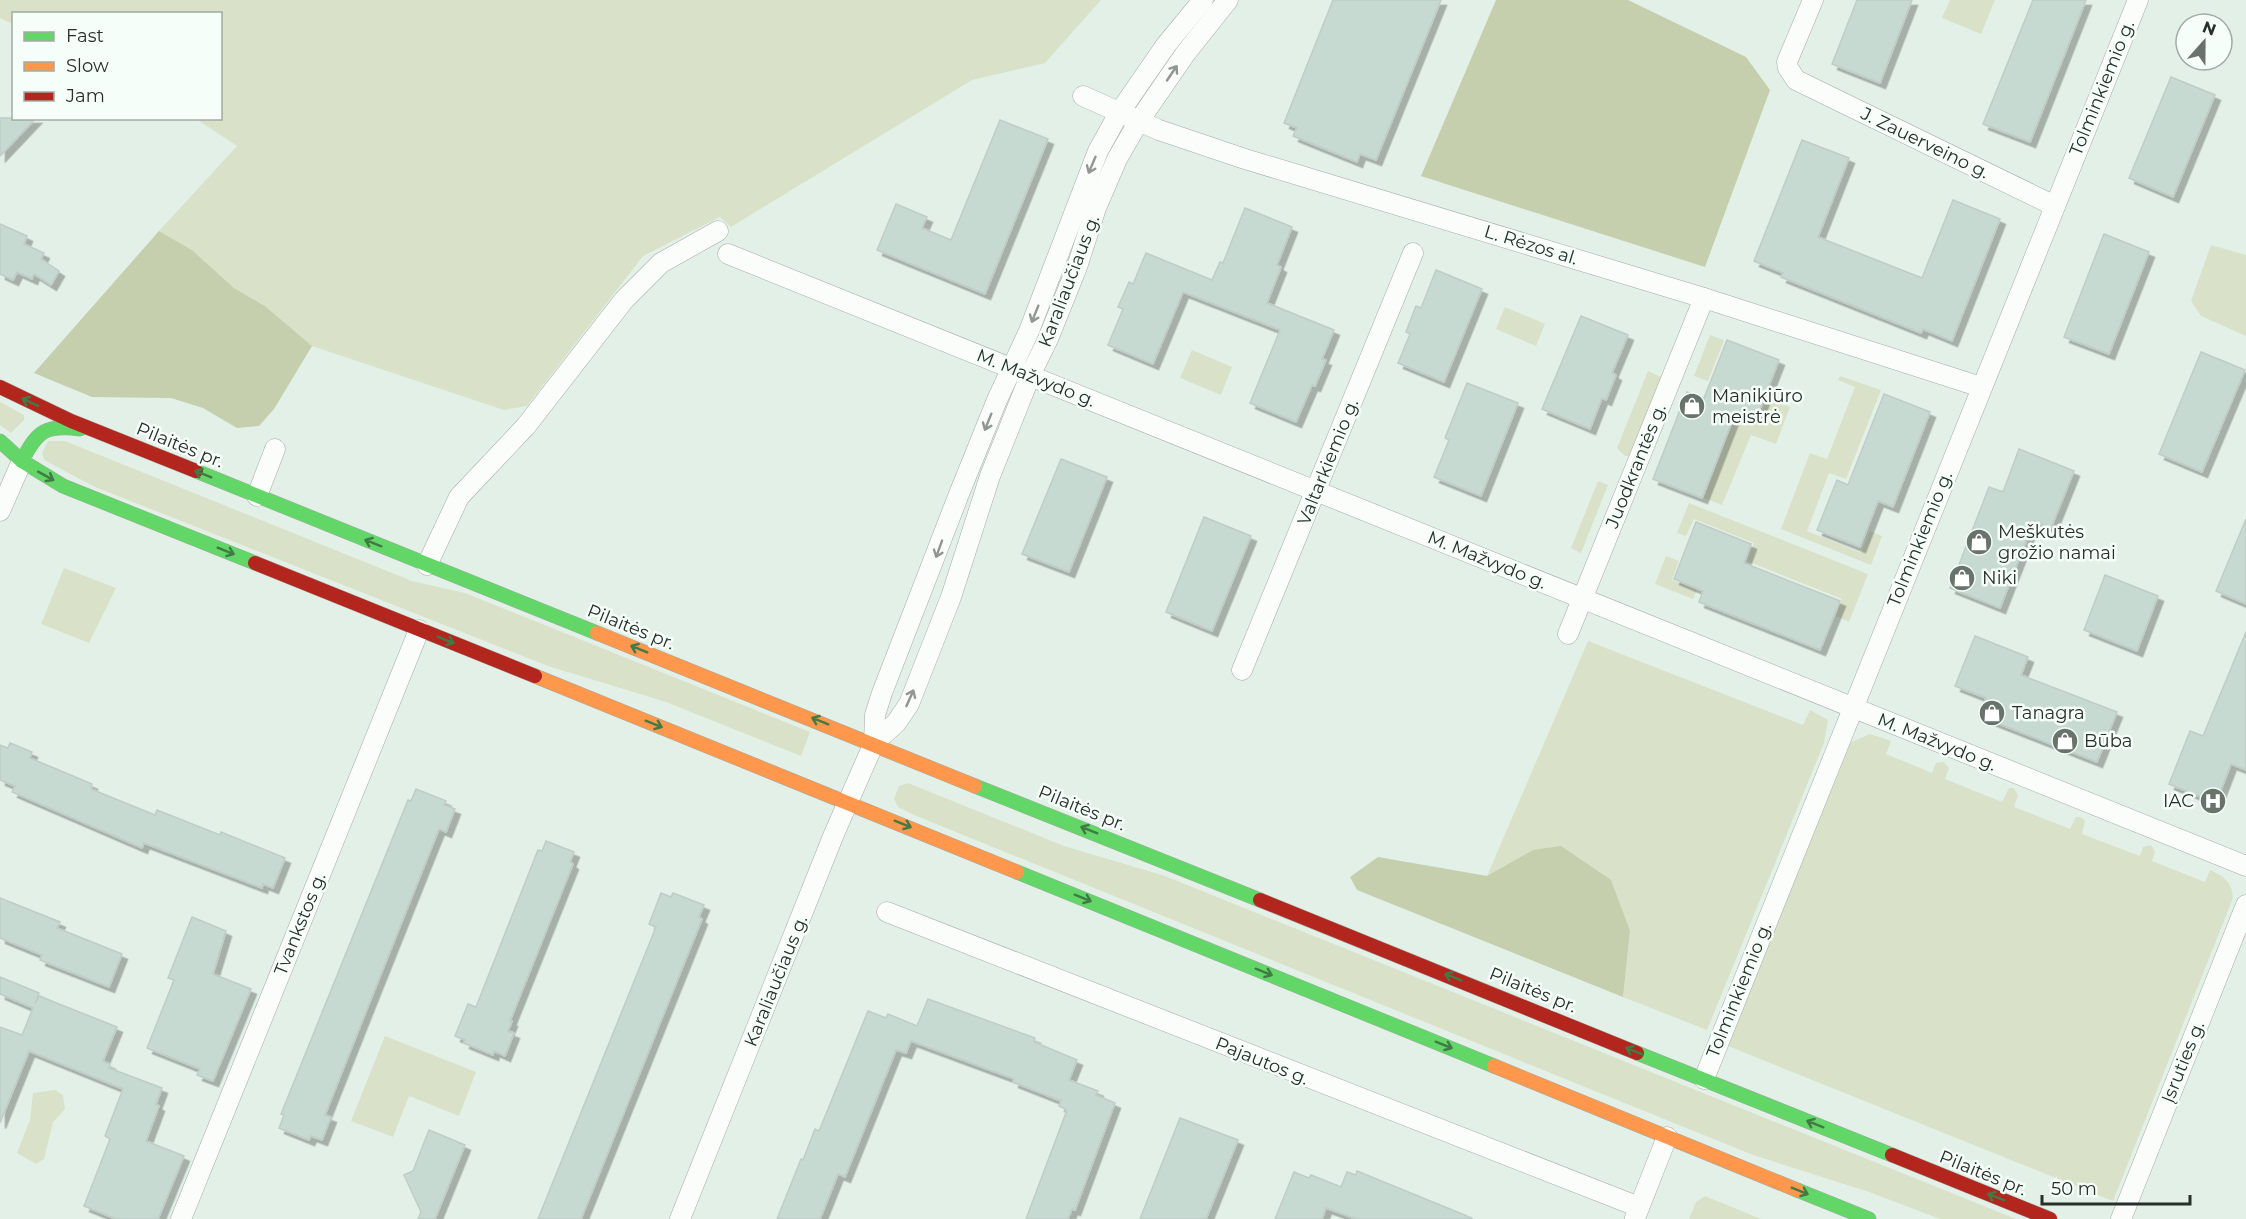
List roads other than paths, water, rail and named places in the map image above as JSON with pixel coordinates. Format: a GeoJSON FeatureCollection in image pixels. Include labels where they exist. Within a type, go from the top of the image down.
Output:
{"type":"FeatureCollection","features":[{"type":"Feature","properties":{"kind":"main road","name":"Pilaitės pr."},"geometry":{"type":"LineString","coordinates":[[0,387],[100,432],[257,496],[2050,1219]]}},
{"type":"Feature","properties":{"kind":"main road","name":"Pilaitės pr."},"geometry":{"type":"LineString","coordinates":[[22,461],[32,440],[41,430],[71,427],[100,432]]}},
{"type":"Feature","properties":{"kind":"main road"},"geometry":{"type":"LineString","coordinates":[[0,441],[22,461],[63,486],[848,802],[1869,1219]]}},
{"type":"Feature","properties":{"kind":"street","name":"Karaliaučiaus g."},"geometry":{"type":"LineString","coordinates":[[680,1219],[848,802],[874,743],[875,715],[882,693],[1011,368],[1036,313],[1098,150],[1119,113],[1166,45],[1203,0]]}},
{"type":"Feature","properties":{"kind":"street","name":"Karaliaučiaus g."},"geometry":{"type":"LineString","coordinates":[[874,743],[896,723],[909,704],[951,597],[990,476],[1077,267],[1107,183],[1139,121],[1185,54],[1228,0]]}},
{"type":"Feature","properties":{"kind":"street","name":"J. Zauerveino g."},"geometry":{"type":"LineString","coordinates":[[1813,0],[1788,62],[1788,68],[1796,80],[2055,206]]}},
{"type":"Feature","properties":{"kind":"street","name":"Tolminkiemio g."},"geometry":{"type":"LineString","coordinates":[[1704,1079],[2138,0]]}},
{"type":"Feature","properties":{"kind":"street","name":"L. Rėzos al."},"geometry":{"type":"LineString","coordinates":[[1083,96],[1139,121],[1245,159],[1704,298],[1981,387]]}},
{"type":"Feature","properties":{"kind":"street"},"geometry":{"type":"LineString","coordinates":[[428,565],[459,497],[526,426],[624,300],[661,263],[718,231]]}},
{"type":"Feature","properties":{"kind":"street","name":"Valtarkiemio g."},"geometry":{"type":"LineString","coordinates":[[1242,670],[1413,253]]}},
{"type":"Feature","properties":{"kind":"street","name":"M. Mažvydo g."},"geometry":{"type":"LineString","coordinates":[[728,254],[2246,866]]}},
{"type":"Feature","properties":{"kind":"street","name":"Juodkrantės g."},"geometry":{"type":"LineString","coordinates":[[1568,634],[1704,298]]}},
{"type":"Feature","properties":{"kind":"street"},"geometry":{"type":"LineString","coordinates":[[257,496],[276,449]]}},
{"type":"Feature","properties":{"kind":"street"},"geometry":{"type":"LineString","coordinates":[[0,511],[22,461]]}},
{"type":"Feature","properties":{"kind":"street","name":"Tvankstos g."},"geometry":{"type":"LineString","coordinates":[[181,1219],[419,630]]}},
{"type":"Feature","properties":{"kind":"street","name":"Įsruties g."},"geometry":{"type":"LineString","coordinates":[[2121,1219],[2246,905]]}},
{"type":"Feature","properties":{"kind":"street","name":"Pajautos g."},"geometry":{"type":"LineString","coordinates":[[887,912],[1636,1213]]}},
{"type":"Feature","properties":{"kind":"street"},"geometry":{"type":"LineString","coordinates":[[1636,1213],[1667,1137]]}},
{"type":"Feature","properties":{"kind":"place","name":"Manikiūro meistrė"},"geometry":{"type":"Point","coordinates":[1692,406]}},
{"type":"Feature","properties":{"kind":"place","name":"Meškutės grožio namai"},"geometry":{"type":"Point","coordinates":[1979,542]}},
{"type":"Feature","properties":{"kind":"place","name":"Niki"},"geometry":{"type":"Point","coordinates":[1962,578]}},
{"type":"Feature","properties":{"kind":"place","name":"Tanagra"},"geometry":{"type":"Point","coordinates":[1992,713]}},
{"type":"Feature","properties":{"kind":"place","name":"Būba"},"geometry":{"type":"Point","coordinates":[2065,741]}},
{"type":"Feature","properties":{"kind":"place","name":"IAC"},"geometry":{"type":"Point","coordinates":[2213,801]}}]}
